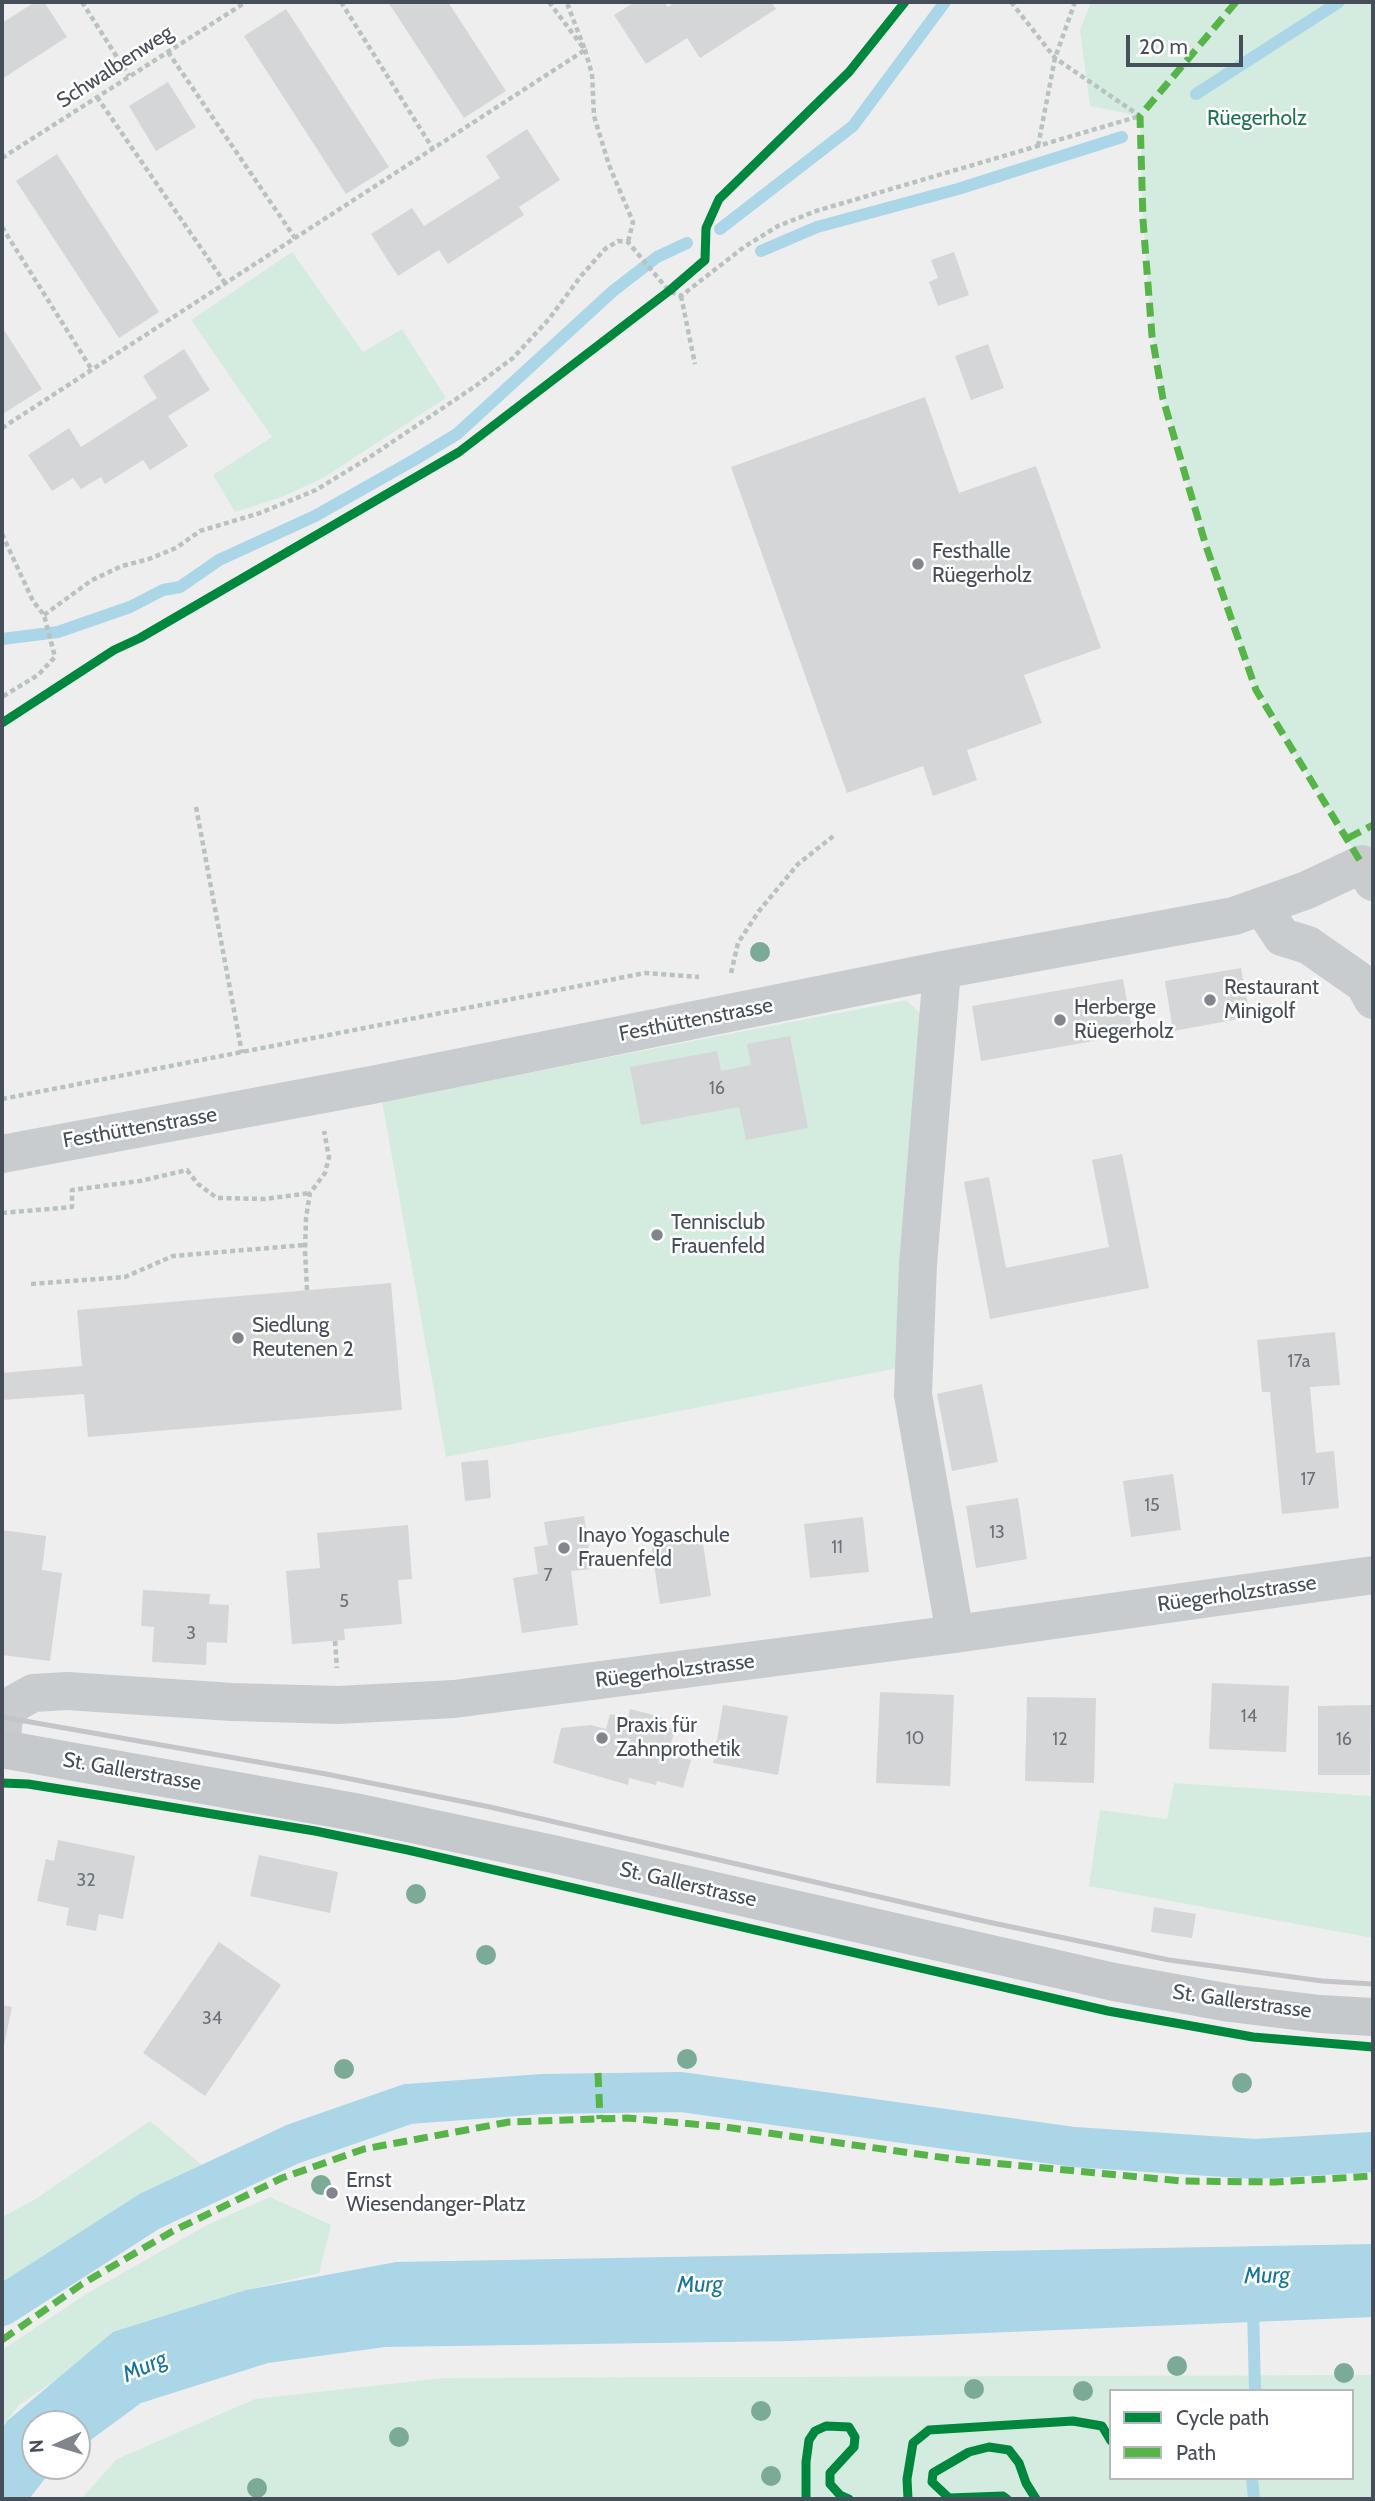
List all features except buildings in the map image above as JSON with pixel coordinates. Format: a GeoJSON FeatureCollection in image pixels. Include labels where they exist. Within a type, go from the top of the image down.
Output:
{"type":"FeatureCollection","features":[{"type":"Feature","properties":{"kind":"main road","name":"St. Gallerstrasse"},"geometry":{"type":"LineString","coordinates":[[2,1749],[360,1812],[1114,1982],[1230,2003],[1320,2014],[1373,2017]]}},
{"type":"Feature","properties":{"kind":"street","name":"Festhüttenstrasse"},"geometry":{"type":"LineString","coordinates":[[2,1154],[318,1096],[942,970],[1222,919],[1263,908],[1362,864],[1373,882]]}},
{"type":"Feature","properties":{"kind":"street"},"geometry":{"type":"LineString","coordinates":[[1263,908],[1282,937],[1308,945],[1364,984],[1373,1000]]}},
{"type":"Feature","properties":{"kind":"street"},"geometry":{"type":"LineString","coordinates":[[942,970],[918,1264],[913,1395],[955,1634]]}},
{"type":"Feature","properties":{"kind":"street","name":"Rüegerholzstrasse"},"geometry":{"type":"LineString","coordinates":[[2,1739],[4,1717],[15,1703],[33,1693],[67,1691],[232,1702],[338,1705],[454,1699],[955,1634],[1373,1575]]}},
{"type":"Feature","properties":{"kind":"path"},"geometry":{"type":"LineString","coordinates":[[82,2],[129,76]]}},
{"type":"Feature","properties":{"kind":"path"},"geometry":{"type":"LineString","coordinates":[[341,2],[433,149]]}},
{"type":"Feature","properties":{"kind":"path"},"geometry":{"type":"LineString","coordinates":[[549,2],[585,50]]}},
{"type":"Feature","properties":{"kind":"path"},"geometry":{"type":"LineString","coordinates":[[574,2],[568,6],[592,74],[594,116],[609,164],[633,222],[628,242]]}},
{"type":"Feature","properties":{"kind":"path"},"geometry":{"type":"LineString","coordinates":[[681,296],[744,247],[778,226],[816,211],[1140,116],[1055,58],[1012,2]]}},
{"type":"Feature","properties":{"kind":"path"},"geometry":{"type":"LineString","coordinates":[[1038,146],[1055,58],[1074,2]]}},
{"type":"Feature","properties":{"kind":"path"},"geometry":{"type":"LineString","coordinates":[[2,428],[585,50]]}},
{"type":"Feature","properties":{"kind":"path"},"geometry":{"type":"LineString","coordinates":[[168,52],[295,238]]}},
{"type":"Feature","properties":{"kind":"path"},"geometry":{"type":"LineString","coordinates":[[97,97],[225,283]]}},
{"type":"Feature","properties":{"kind":"path"},"geometry":{"type":"LineString","coordinates":[[2,227],[92,370]]}},
{"type":"Feature","properties":{"kind":"path"},"geometry":{"type":"LineString","coordinates":[[44,615],[92,580],[122,566],[176,548],[200,531],[260,513],[316,490],[370,457],[513,358],[549,319],[605,249],[618,241],[628,242],[669,291],[681,296]]}},
{"type":"Feature","properties":{"kind":"path"},"geometry":{"type":"LineString","coordinates":[[658,300],[678,284]]}},
{"type":"Feature","properties":{"kind":"path"},"geometry":{"type":"LineString","coordinates":[[681,296],[695,364]]}},
{"type":"Feature","properties":{"kind":"path"},"geometry":{"type":"LineString","coordinates":[[2,534],[33,601],[44,615],[55,657],[48,666],[2,697]]}},
{"type":"Feature","properties":{"kind":"path"},"geometry":{"type":"LineString","coordinates":[[196,807],[242,1053]]}},
{"type":"Feature","properties":{"kind":"path"},"geometry":{"type":"LineString","coordinates":[[729,981],[738,943],[759,911],[798,864],[836,834]]}},
{"type":"Feature","properties":{"kind":"path"},"geometry":{"type":"LineString","coordinates":[[2,1099],[645,972],[706,978]]}},
{"type":"Feature","properties":{"kind":"path"},"geometry":{"type":"LineString","coordinates":[[307,1290],[305,1245],[310,1193],[325,1173],[329,1157],[318,1096]]}},
{"type":"Feature","properties":{"kind":"path"},"geometry":{"type":"LineString","coordinates":[[2,1213],[72,1207],[72,1190],[140,1181],[187,1170],[198,1184],[217,1198],[265,1199],[310,1193]]}},
{"type":"Feature","properties":{"kind":"path"},"geometry":{"type":"LineString","coordinates":[[31,1284],[125,1277],[173,1256],[305,1245]]}},
{"type":"Feature","properties":{"kind":"path"},"geometry":{"type":"LineString","coordinates":[[335,1641],[336,1655]]}},
{"type":"Feature","properties":{"kind":"green space","name":"Rüegerholz"},"geometry":{"type":"Polygon","coordinates":[[[1091,2],[1373,2],[1373,882],[1256,690],[1206,547],[1163,399],[1152,336],[1143,220],[1140,116],[1090,106],[1080,30],[1091,2]]]}},
{"type":"Feature","properties":{"kind":"green space"},"geometry":{"type":"Polygon","coordinates":[[[292,252],[363,352],[402,329],[446,398],[323,478],[282,497],[235,512],[213,475],[272,437],[191,320],[292,252]]]}},
{"type":"Feature","properties":{"kind":"green space","name":"Tennisclub Frauenfeld"},"geometry":{"type":"Polygon","coordinates":[[[906,1000],[925,1018],[898,1368],[446,1457],[382,1101],[906,1000]]]}},
{"type":"Feature","properties":{"kind":"green space"},"geometry":{"type":"Polygon","coordinates":[[[1174,1783],[1373,1796],[1373,1938],[1089,1886],[1100,1810],[1167,1819],[1174,1783]]]}},
{"type":"Feature","properties":{"kind":"green space"},"geometry":{"type":"Polygon","coordinates":[[[150,2121],[202,2165],[2,2296],[2,2217],[34,2200],[150,2121]]]}},
{"type":"Feature","properties":{"kind":"green space"},"geometry":{"type":"Polygon","coordinates":[[[270,2197],[331,2225],[319,2273],[246,2290],[118,2338],[19,2405],[2,2427],[2,2350],[86,2294],[207,2225],[270,2197]]]}},
{"type":"Feature","properties":{"kind":"green space"},"geometry":{"type":"Polygon","coordinates":[[[1373,2375],[1373,2499],[81,2499],[117,2459],[255,2399],[444,2378],[1373,2375]]]}},
{"type":"Feature","properties":{"kind":"water","name":"Murg"},"geometry":{"type":"Polygon","coordinates":[[[1373,2244],[1373,2317],[791,2341],[385,2347],[268,2363],[141,2403],[91,2440],[91,2410],[21,2410],[21,2480],[44,2480],[29,2499],[2,2499],[2,2429],[7,2421],[113,2332],[246,2290],[396,2262],[1373,2244]]]}},
{"type":"Feature","properties":{"kind":"waterway"},"geometry":{"type":"LineString","coordinates":[[720,229],[853,126],[945,2]]}},
{"type":"Feature","properties":{"kind":"waterway"},"geometry":{"type":"LineString","coordinates":[[1196,94],[1339,2]]}},
{"type":"Feature","properties":{"kind":"waterway"},"geometry":{"type":"LineString","coordinates":[[761,251],[817,227],[958,189],[1122,137]]}},
{"type":"Feature","properties":{"kind":"waterway"},"geometry":{"type":"LineString","coordinates":[[2,639],[58,632],[130,607],[163,590],[180,587],[219,560],[315,516],[414,460],[457,434],[613,291],[657,257],[687,243]]}},
{"type":"Feature","properties":{"kind":"waterway"},"geometry":{"type":"LineString","coordinates":[[2,2306],[150,2211],[293,2144],[408,2104],[543,2094],[681,2092],[1074,2147],[1255,2159],[1373,2152]]}},
{"type":"Feature","properties":{"kind":"waterway"},"geometry":{"type":"LineString","coordinates":[[1253,2307],[1255,2389]]}},
{"type":"Feature","properties":{"kind":"waterway"},"geometry":{"type":"LineString","coordinates":[[1252,2480],[1254,2499]]}},
{"type":"Feature","properties":{"kind":"railway"},"geometry":{"type":"LineString","coordinates":[[2,1717],[326,1774],[490,1807],[988,1922],[1169,1960],[1322,1981],[1373,1984]]}},
{"type":"Feature","properties":{"kind":"marked path"},"geometry":{"type":"LineString","coordinates":[[1236,2],[1140,116],[1143,220],[1152,336],[1163,399],[1206,546],[1256,690],[1362,864]]}},
{"type":"Feature","properties":{"kind":"marked path"},"geometry":{"type":"LineString","coordinates":[[1348,838],[1373,825]]}},
{"type":"Feature","properties":{"kind":"marked path"},"geometry":{"type":"LineString","coordinates":[[598,2073],[600,2119]]}},
{"type":"Feature","properties":{"kind":"marked path"},"geometry":{"type":"LineString","coordinates":[[2,2340],[82,2284],[173,2231],[282,2178],[364,2149],[509,2122],[627,2118],[725,2127],[961,2160],[1182,2181],[1275,2182],[1373,2176]]}},
{"type":"Feature","properties":{"kind":"cycle path"},"geometry":{"type":"LineString","coordinates":[[2,723],[114,650],[140,638],[459,452],[669,291],[705,260],[706,228],[719,199],[849,72],[905,2]]}},
{"type":"Feature","properties":{"kind":"cycle path"},"geometry":{"type":"LineString","coordinates":[[2,1783],[28,1784],[110,1797],[315,1831],[408,1850],[1108,2011],[1253,2037],[1373,2047]]}},
{"type":"Feature","properties":{"kind":"cycle path"},"geometry":{"type":"LineString","coordinates":[[908,2499],[907,2479],[913,2443],[929,2430],[1073,2421],[1102,2426],[1109,2438]]}},
{"type":"Feature","properties":{"kind":"cycle path"},"geometry":{"type":"LineString","coordinates":[[806,2499],[809,2440],[815,2431],[826,2426],[849,2427],[855,2437],[854,2447],[830,2473],[830,2484],[840,2495],[849,2499]]}},
{"type":"Feature","properties":{"kind":"cycle path"},"geometry":{"type":"LineString","coordinates":[[1007,2499],[1003,2496],[949,2498],[932,2482],[933,2473],[969,2452],[989,2447],[1009,2450],[1019,2463],[1026,2483],[1036,2499]]}},
{"type":"Feature","properties":{"kind":"place","name":"Festhalle Rüegerholz"},"geometry":{"type":"Point","coordinates":[918,564]}},
{"type":"Feature","properties":{"kind":"place","name":"Restaurant Minigolf"},"geometry":{"type":"Point","coordinates":[1210,1000]}},
{"type":"Feature","properties":{"kind":"place","name":"Herberge Rüegerholz"},"geometry":{"type":"Point","coordinates":[1060,1020]}},
{"type":"Feature","properties":{"kind":"place","name":"Tennisclub Frauenfeld"},"geometry":{"type":"Point","coordinates":[657,1235]}},
{"type":"Feature","properties":{"kind":"place","name":"Siedlung Reutenen 2"},"geometry":{"type":"Point","coordinates":[238,1338]}},
{"type":"Feature","properties":{"kind":"place","name":"Inayo Yogaschule Frauenfeld"},"geometry":{"type":"Point","coordinates":[564,1548]}},
{"type":"Feature","properties":{"kind":"place","name":"Praxis für Zahnprothetik"},"geometry":{"type":"Point","coordinates":[602,1738]}},
{"type":"Feature","properties":{"kind":"place","name":"Ernst Wiesendanger-Platz"},"geometry":{"type":"Point","coordinates":[332,2193]}}]}
